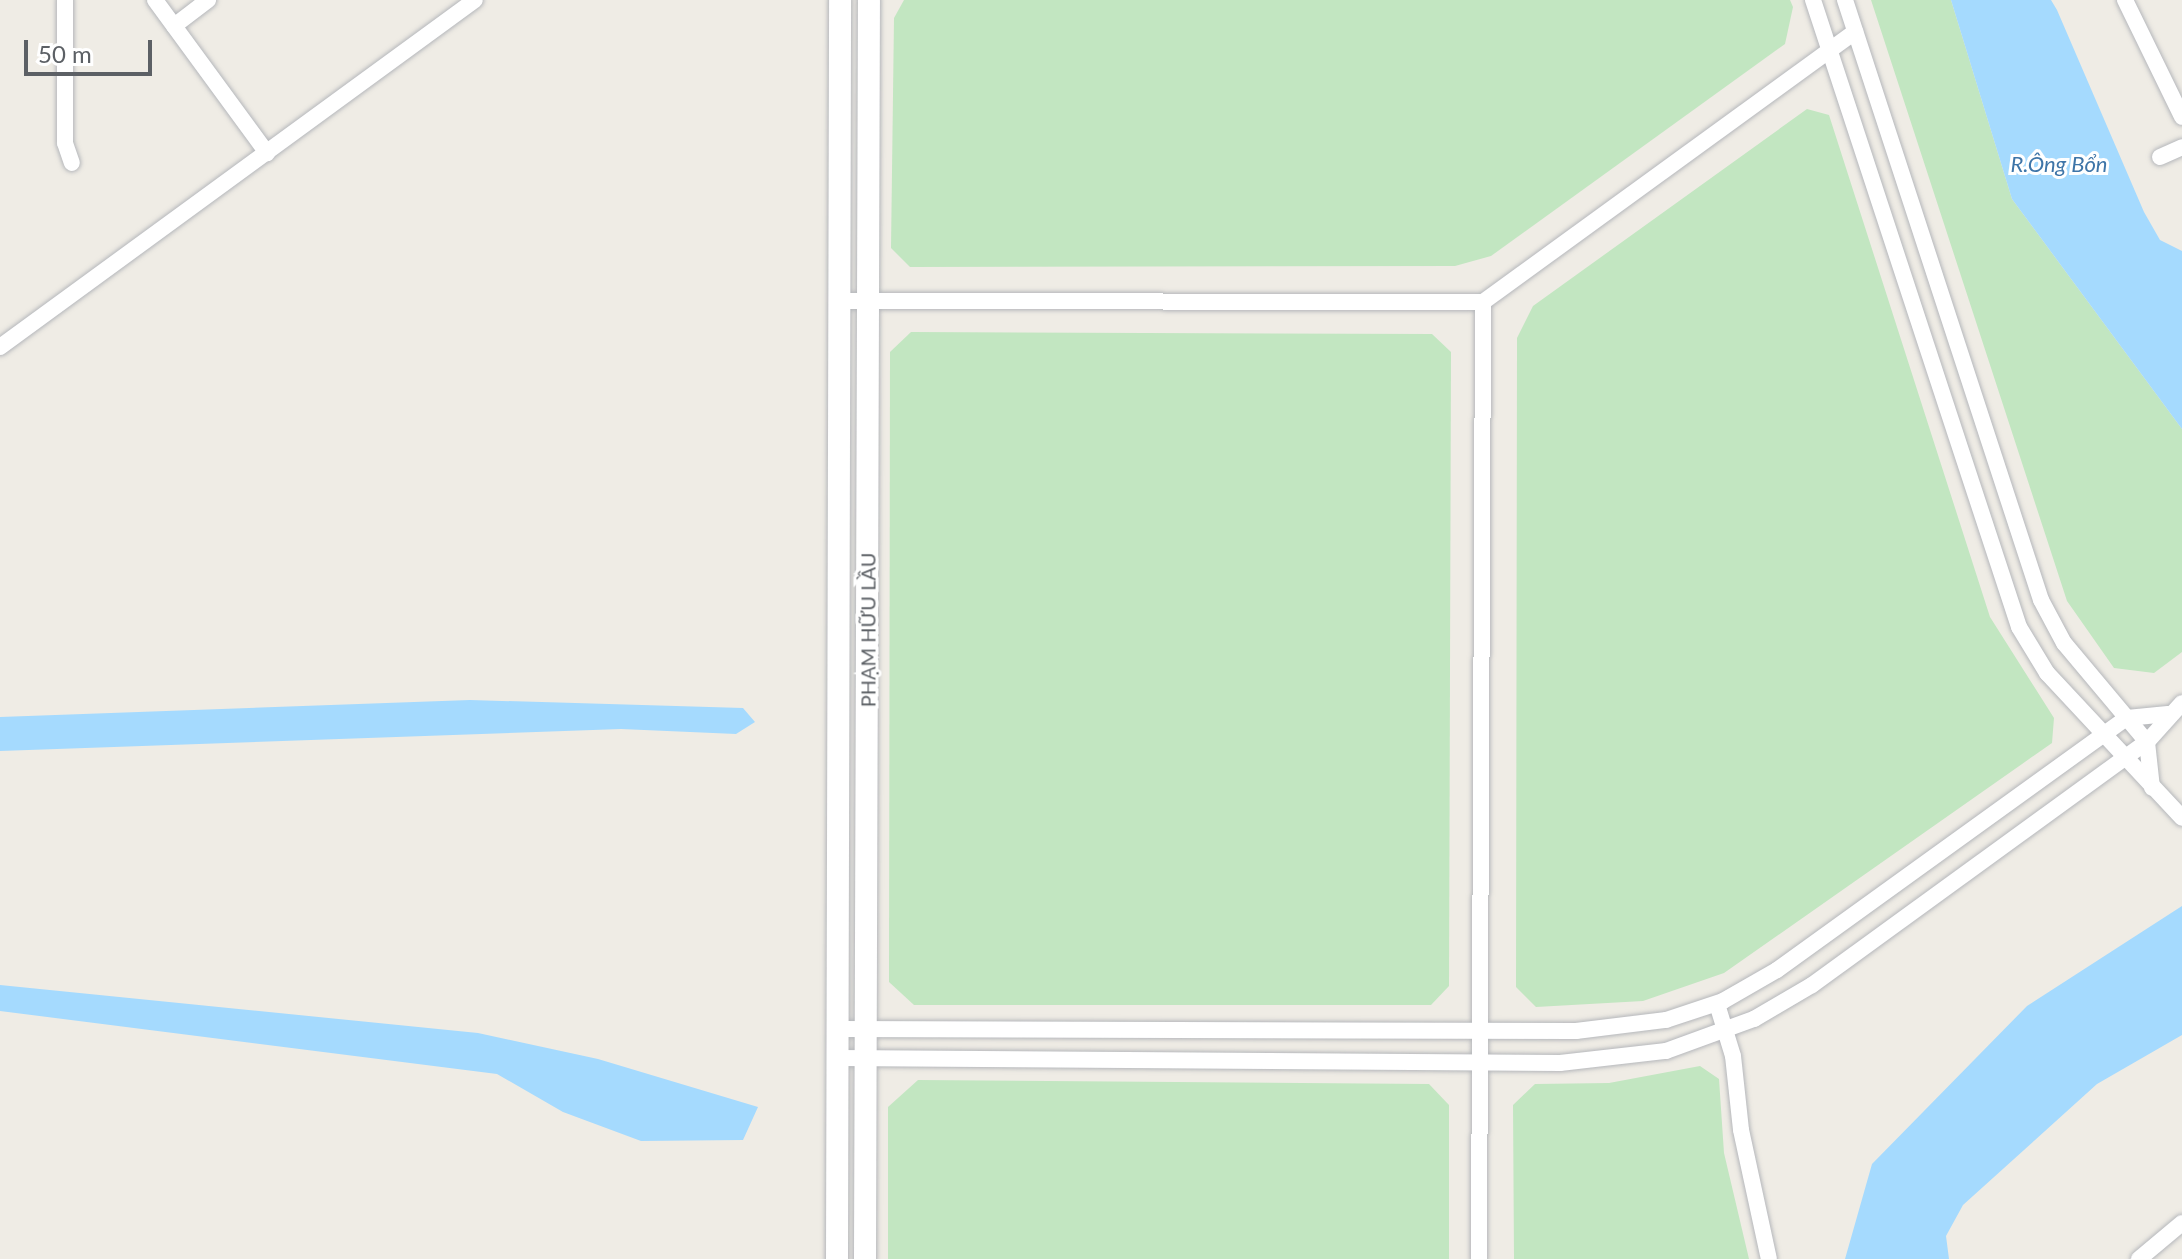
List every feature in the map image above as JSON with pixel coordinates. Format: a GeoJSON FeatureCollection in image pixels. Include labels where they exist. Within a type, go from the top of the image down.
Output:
{"type":"FeatureCollection","features":[{"type":"Feature","properties":{"kind":"main road","name":"PHẠM HỮU LẦU"},"geometry":{"type":"LineString","coordinates":[[837,1259],[840,0]]}},
{"type":"Feature","properties":{"kind":"main road","name":"PHẠM HỮU LẦU"},"geometry":{"type":"LineString","coordinates":[[865,1259],[869,0]]}},
{"type":"Feature","properties":{"kind":"street"},"geometry":{"type":"LineString","coordinates":[[65,0],[65,143],[72,163]]}},
{"type":"Feature","properties":{"kind":"street"},"geometry":{"type":"LineString","coordinates":[[155,0],[267,153]]}},
{"type":"Feature","properties":{"kind":"street"},"geometry":{"type":"LineString","coordinates":[[174,26],[208,0]]}},
{"type":"Feature","properties":{"kind":"street"},"geometry":{"type":"LineString","coordinates":[[0,347],[475,0]]}},
{"type":"Feature","properties":{"kind":"street"},"geometry":{"type":"LineString","coordinates":[[1813,0],[2010,604],[2047,673],[2182,818]]}},
{"type":"Feature","properties":{"kind":"street"},"geometry":{"type":"LineString","coordinates":[[1845,0],[2041,600],[2064,643],[2147,742],[2152,788]]}},
{"type":"Feature","properties":{"kind":"street"},"geometry":{"type":"LineString","coordinates":[[2125,0],[2182,117]]}},
{"type":"Feature","properties":{"kind":"street"},"geometry":{"type":"LineString","coordinates":[[840,301],[1483,302],[1855,32]]}},
{"type":"Feature","properties":{"kind":"street"},"geometry":{"type":"LineString","coordinates":[[2160,157],[2182,147]]}},
{"type":"Feature","properties":{"kind":"street"},"geometry":{"type":"LineString","coordinates":[[1479,1259],[1483,302]]}},
{"type":"Feature","properties":{"kind":"street"},"geometry":{"type":"LineString","coordinates":[[838,1058],[1614,1060],[1726,1032],[1812,985],[2147,742],[2168,714],[2182,703]]}},
{"type":"Feature","properties":{"kind":"street"},"geometry":{"type":"LineString","coordinates":[[838,1029],[1619,1029],[1717,1004],[1798,956],[2127,718],[2168,714]]}},
{"type":"Feature","properties":{"kind":"street"},"geometry":{"type":"LineString","coordinates":[[1717,1004],[1726,1032],[1769,1259]]}},
{"type":"Feature","properties":{"kind":"street"},"geometry":{"type":"LineString","coordinates":[[2139,1259],[2182,1223]]}},
{"type":"Feature","properties":{"kind":"green space"},"geometry":{"type":"Polygon","coordinates":[[[904,0],[1790,0],[1793,7],[1785,44],[1491,256],[1455,266],[910,267],[891,248],[894,18],[904,0]]]}},
{"type":"Feature","properties":{"kind":"green space"},"geometry":{"type":"Polygon","coordinates":[[[1871,0],[1951,0],[2012,199],[2182,429],[2182,652],[2154,673],[2114,668],[2067,601],[1871,0]]]}},
{"type":"Feature","properties":{"kind":"green space"},"geometry":{"type":"Polygon","coordinates":[[[1807,109],[1829,115],[1990,617],[2054,718],[2052,743],[1724,973],[1643,1001],[1536,1007],[1516,987],[1517,338],[1533,306],[1807,109]]]}},
{"type":"Feature","properties":{"kind":"green space"},"geometry":{"type":"Polygon","coordinates":[[[911,332],[1432,334],[1451,352],[1449,986],[1431,1005],[914,1005],[889,982],[890,352],[911,332]]]}},
{"type":"Feature","properties":{"kind":"green space"},"geometry":{"type":"Polygon","coordinates":[[[1700,1066],[1719,1079],[1724,1153],[1749,1259],[1514,1259],[1513,1105],[1535,1084],[1609,1083],[1700,1066]]]}},
{"type":"Feature","properties":{"kind":"green space"},"geometry":{"type":"Polygon","coordinates":[[[918,1080],[1429,1084],[1449,1105],[1449,1259],[888,1259],[888,1107],[918,1080]]]}},
{"type":"Feature","properties":{"kind":"water","name":"R.Ông Bổn"},"geometry":{"type":"Polygon","coordinates":[[[1951,0],[2051,0],[2057,10],[2144,212],[2160,240],[2182,251],[2182,429],[2012,199],[1951,0]]]}},
{"type":"Feature","properties":{"kind":"water"},"geometry":{"type":"Polygon","coordinates":[[[470,700],[743,708],[755,722],[736,734],[621,729],[0,751],[0,717],[470,700]]]}},
{"type":"Feature","properties":{"kind":"water"},"geometry":{"type":"Polygon","coordinates":[[[2182,906],[2182,1035],[2097,1084],[1963,1205],[1946,1236],[1949,1259],[1845,1259],[1872,1164],[2027,1006],[2182,906]]]}},
{"type":"Feature","properties":{"kind":"water"},"geometry":{"type":"Polygon","coordinates":[[[0,985],[478,1033],[598,1059],[758,1107],[743,1140],[641,1141],[563,1112],[497,1074],[0,1011],[0,985]]]}}]}
